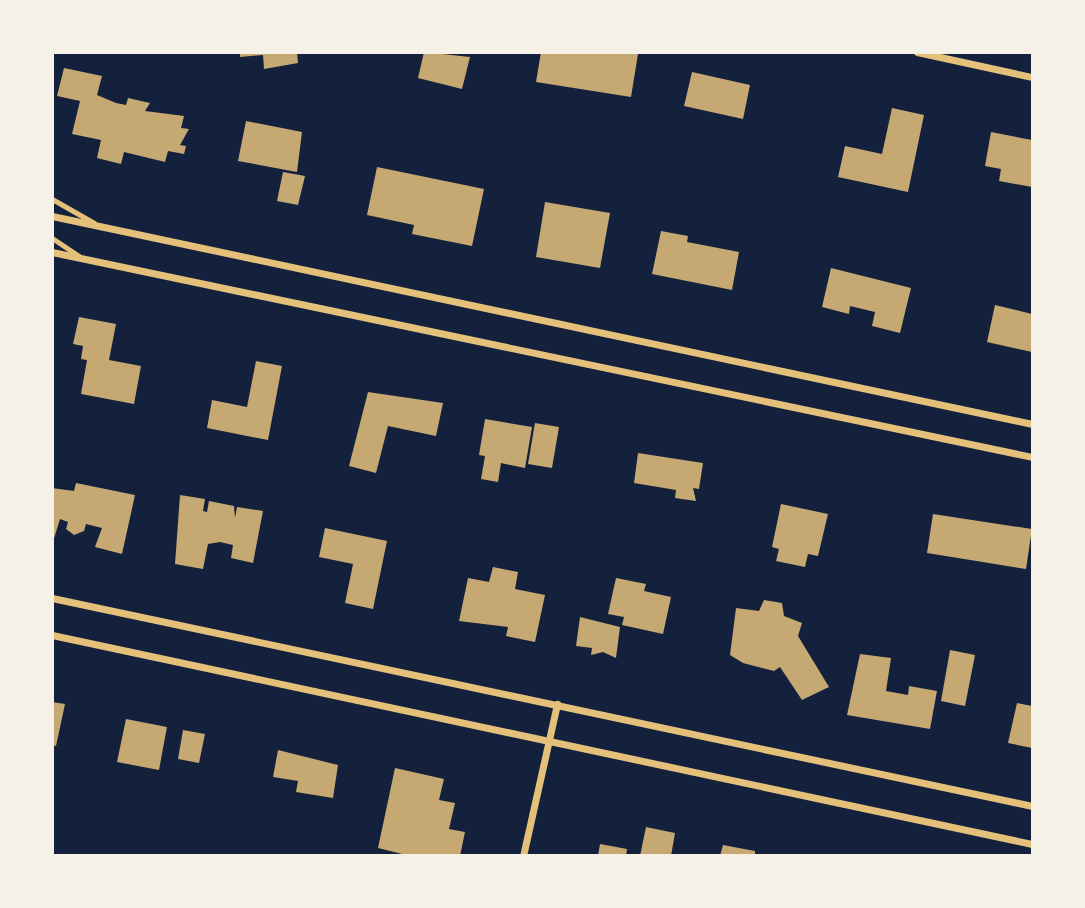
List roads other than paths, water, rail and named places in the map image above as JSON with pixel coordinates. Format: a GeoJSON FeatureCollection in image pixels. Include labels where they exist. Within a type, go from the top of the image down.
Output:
{"type":"FeatureCollection","features":[{"type":"Feature","properties":{"kind":"street"},"geometry":{"type":"LineString","coordinates":[[917,52],[1032,77]]}},
{"type":"Feature","properties":{"kind":"street"},"geometry":{"type":"LineString","coordinates":[[52,216],[1032,424]]}},
{"type":"Feature","properties":{"kind":"street"},"geometry":{"type":"LineString","coordinates":[[52,252],[1032,457]]}},
{"type":"Feature","properties":{"kind":"street"},"geometry":{"type":"LineString","coordinates":[[52,598],[1032,806]]}},
{"type":"Feature","properties":{"kind":"street"},"geometry":{"type":"LineString","coordinates":[[52,635],[1032,844]]}},
{"type":"Feature","properties":{"kind":"street"},"geometry":{"type":"LineString","coordinates":[[523,856],[557,704]]}},
{"type":"Feature","properties":{"kind":"lane"},"geometry":{"type":"LineString","coordinates":[[52,199],[103,227]]}},
{"type":"Feature","properties":{"kind":"lane"},"geometry":{"type":"LineString","coordinates":[[52,238],[83,259]]}}]}
